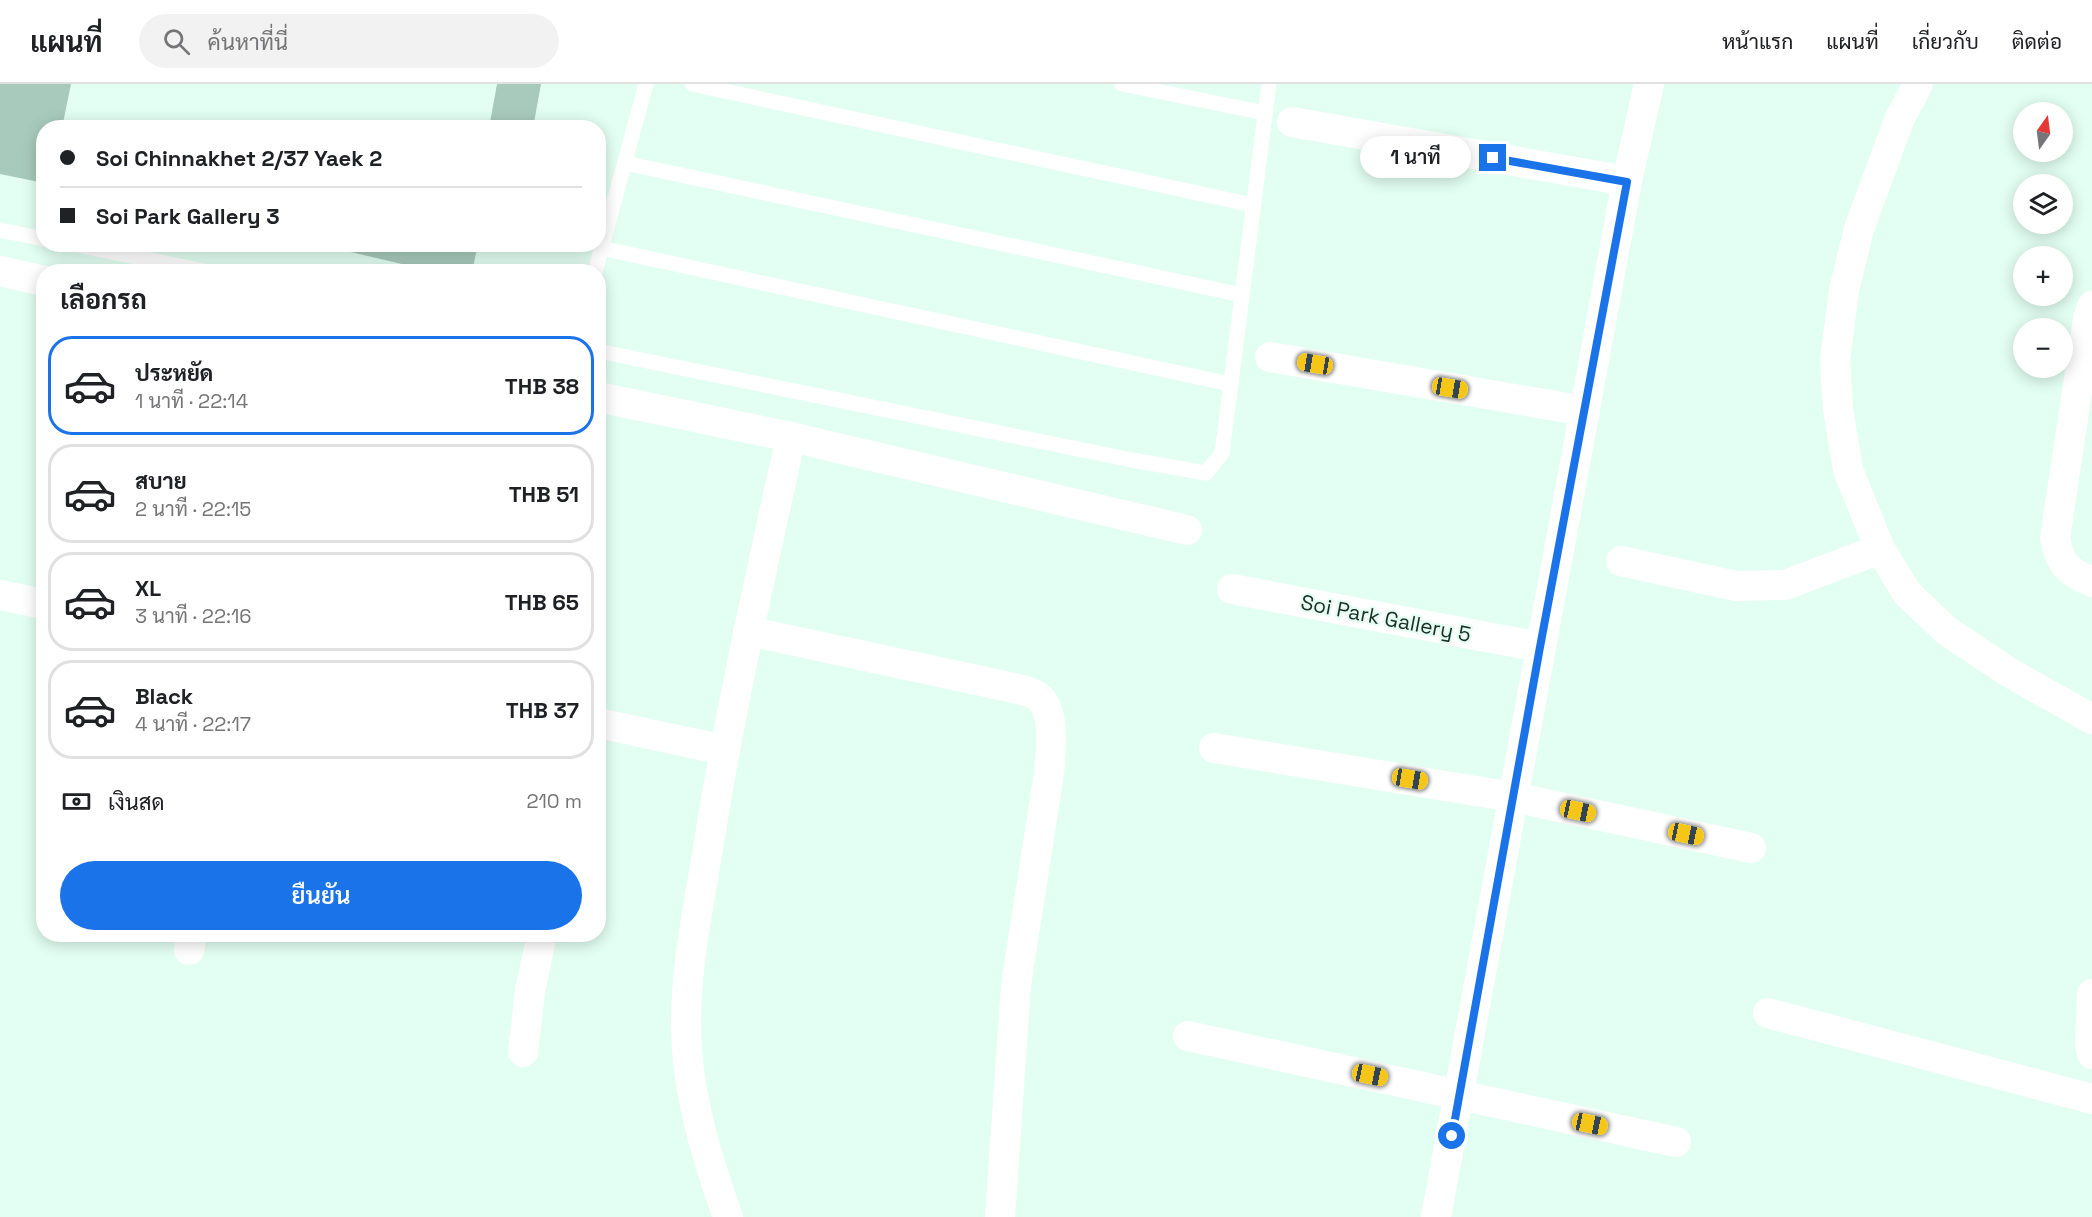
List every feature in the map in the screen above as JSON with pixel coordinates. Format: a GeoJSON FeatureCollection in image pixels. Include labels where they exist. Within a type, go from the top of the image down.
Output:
{"type":"FeatureCollection","features":[{"type":"Feature","properties":{"kind":"street"},"geometry":{"type":"LineString","coordinates":[[1437,1217],[1627,182],[1649,84]]}},
{"type":"Feature","properties":{"kind":"street"},"geometry":{"type":"LineString","coordinates":[[1918,84],[1899,120],[1859,230],[1844,290],[1835,360],[1838,409],[1848,470],[1880,549],[1907,593],[1947,631],[2010,673],[2092,719]]}},
{"type":"Feature","properties":{"kind":"street"},"geometry":{"type":"LineString","coordinates":[[1279,117],[1627,182]]}},
{"type":"Feature","properties":{"kind":"street"},"geometry":{"type":"LineString","coordinates":[[0,272],[36,279]]}},
{"type":"Feature","properties":{"kind":"street"},"geometry":{"type":"LineString","coordinates":[[2092,306],[2088,319],[2055,538],[2058,556],[2066,567],[2092,582]]}},
{"type":"Feature","properties":{"kind":"street"},"geometry":{"type":"LineString","coordinates":[[1270,357],[1585,411]]}},
{"type":"Feature","properties":{"kind":"street"},"geometry":{"type":"LineString","coordinates":[[606,399],[792,437],[1187,530]]}},
{"type":"Feature","properties":{"kind":"street"},"geometry":{"type":"LineString","coordinates":[[728,1217],[716,1184],[695,1108],[687,1049],[688,970],[724,750],[748,631],[792,437]]}},
{"type":"Feature","properties":{"kind":"street"},"geometry":{"type":"LineString","coordinates":[[1622,561],[1736,586],[1785,585],[1880,549]]}},
{"type":"Feature","properties":{"kind":"street","name":"Soi Park Gallery 5"},"geometry":{"type":"LineString","coordinates":[[1232,589],[1540,647]]}},
{"type":"Feature","properties":{"kind":"street"},"geometry":{"type":"LineString","coordinates":[[0,595],[36,602]]}},
{"type":"Feature","properties":{"kind":"street"},"geometry":{"type":"LineString","coordinates":[[748,631],[1023,690],[1039,697],[1049,716],[1052,742],[1049,773],[1016,985],[1000,1217]]}},
{"type":"Feature","properties":{"kind":"street"},"geometry":{"type":"LineString","coordinates":[[606,725],[724,750]]}},
{"type":"Feature","properties":{"kind":"street"},"geometry":{"type":"LineString","coordinates":[[1214,748],[1513,797],[1751,848]]}},
{"type":"Feature","properties":{"kind":"street"},"geometry":{"type":"LineString","coordinates":[[523,1053],[530,991],[540,942]]}},
{"type":"Feature","properties":{"kind":"street"},"geometry":{"type":"LineString","coordinates":[[2092,994],[2090,1045],[2092,1054]]}},
{"type":"Feature","properties":{"kind":"street"},"geometry":{"type":"LineString","coordinates":[[1768,1013],[2092,1099]]}},
{"type":"Feature","properties":{"kind":"street"},"geometry":{"type":"LineString","coordinates":[[1188,1036],[1676,1142]]}},
{"type":"Feature","properties":{"kind":"lane"},"geometry":{"type":"LineString","coordinates":[[606,233],[646,84]]}},
{"type":"Feature","properties":{"kind":"lane"},"geometry":{"type":"LineString","coordinates":[[692,84],[1253,205]]}},
{"type":"Feature","properties":{"kind":"lane"},"geometry":{"type":"LineString","coordinates":[[1122,84],[1279,117]]}},
{"type":"Feature","properties":{"kind":"lane"},"geometry":{"type":"LineString","coordinates":[[606,353],[1132,460],[1206,473],[1222,453],[1253,205],[1279,117],[1269,84]]}},
{"type":"Feature","properties":{"kind":"lane"},"geometry":{"type":"LineString","coordinates":[[624,163],[1242,295]]}},
{"type":"Feature","properties":{"kind":"lane"},"geometry":{"type":"LineString","coordinates":[[0,230],[36,237]]}},
{"type":"Feature","properties":{"kind":"lane"},"geometry":{"type":"LineString","coordinates":[[606,249],[1230,384]]}},
{"type":"Feature","properties":{"kind":"lane"},"geometry":{"type":"LineString","coordinates":[[111,252],[170,264]]}},
{"type":"Feature","properties":{"kind":"building"},"geometry":{"type":"Polygon","coordinates":[[[0,84],[71,84],[64,120],[36,120],[36,181],[0,174],[0,84]]]}},
{"type":"Feature","properties":{"kind":"building"},"geometry":{"type":"Polygon","coordinates":[[[497,84],[541,84],[534,120],[490,120],[497,84]]]}},
{"type":"Feature","properties":{"kind":"building"},"geometry":{"type":"Polygon","coordinates":[[[351,252],[476,252],[474,264],[402,264],[351,252]]]}},
{"type":"Feature","properties":{"kind":"route"},"geometry":{"type":"LineString","coordinates":[[1452,1136],[1627,182],[1493,158]]}}]}
